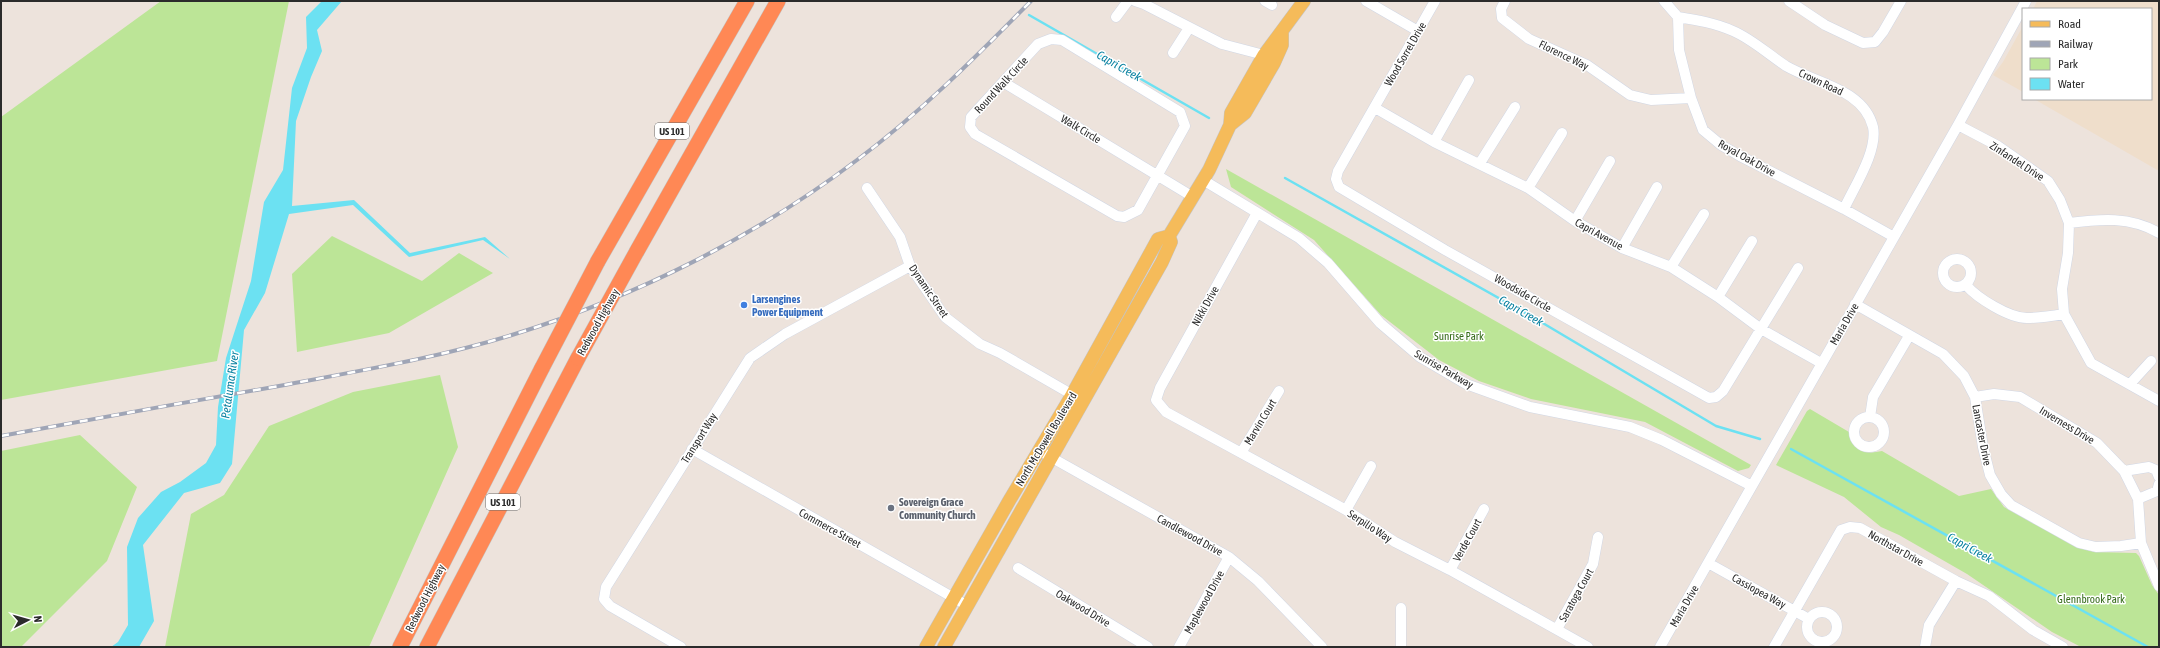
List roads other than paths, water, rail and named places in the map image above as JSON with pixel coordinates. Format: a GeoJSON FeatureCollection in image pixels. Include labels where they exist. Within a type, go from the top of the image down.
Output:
{"type":"FeatureCollection","features":[{"type":"Feature","properties":{"kind":"highway","name":"Redwood Highway"},"geometry":{"type":"LineString","coordinates":[[400,647],[598,261],[747,1]]}},
{"type":"Feature","properties":{"kind":"highway","name":"Redwood Highway"},"geometry":{"type":"LineString","coordinates":[[427,647],[578,358],[778,1]]}},
{"type":"Feature","properties":{"kind":"main road","name":"North McDowell Boulevard"},"geometry":{"type":"LineString","coordinates":[[926,647],[953,597],[1038,450],[1078,398],[1162,262],[1171,242],[1169,236],[1203,180],[1230,125],[1231,113],[1264,55],[1304,1]]}},
{"type":"Feature","properties":{"kind":"main road","name":"North McDowell Boulevard"},"geometry":{"type":"LineString","coordinates":[[1230,125],[1245,113],[1274,63],[1282,46],[1282,32]]}},
{"type":"Feature","properties":{"kind":"main road","name":"North McDowell Boulevard"},"geometry":{"type":"LineString","coordinates":[[944,647],[1051,457],[1078,398]]}},
{"type":"Feature","properties":{"kind":"street"},"geometry":{"type":"LineString","coordinates":[[1116,17],[1128,1]]}},
{"type":"Feature","properties":{"kind":"street"},"geometry":{"type":"LineString","coordinates":[[1366,1],[1418,31]]}},
{"type":"Feature","properties":{"kind":"street","name":"Wood Sorrel Drive"},"geometry":{"type":"LineString","coordinates":[[1375,108],[1435,1]]}},
{"type":"Feature","properties":{"kind":"street","name":"Florence Way"},"geometry":{"type":"LineString","coordinates":[[1505,1],[1501,9],[1502,18],[1512,27],[1529,38],[1587,65],[1630,95],[1651,100],[1691,98]]}},
{"type":"Feature","properties":{"kind":"street"},"geometry":{"type":"LineString","coordinates":[[1664,1],[1678,17]]}},
{"type":"Feature","properties":{"kind":"street"},"geometry":{"type":"LineString","coordinates":[[1789,1],[1825,25],[1863,44],[1875,42],[1884,32],[1901,1]]}},
{"type":"Feature","properties":{"kind":"street"},"geometry":{"type":"LineString","coordinates":[[1141,2],[1188,28],[1222,44],[1264,55]]}},
{"type":"Feature","properties":{"kind":"street","name":"Maria Drive"},"geometry":{"type":"LineString","coordinates":[[1660,647],[1958,126],[2022,8]]}},
{"type":"Feature","properties":{"kind":"street","name":"Royal Oak Drive"},"geometry":{"type":"LineString","coordinates":[[1678,17],[1679,50],[1691,98],[1703,130],[1722,145],[1894,237]]}},
{"type":"Feature","properties":{"kind":"street","name":"Crown Road"},"geometry":{"type":"LineString","coordinates":[[1678,17],[1705,21],[1734,31],[1787,67],[1848,95],[1866,113],[1873,127],[1873,147],[1844,209]]}},
{"type":"Feature","properties":{"kind":"street"},"geometry":{"type":"LineString","coordinates":[[1174,53],[1188,28]]}},
{"type":"Feature","properties":{"kind":"street","name":"Round Walk Circle"},"geometry":{"type":"LineString","coordinates":[[1050,38],[1062,40],[1180,112],[1185,126],[1158,175],[1138,210],[1124,217],[1117,216],[975,134],[970,127],[971,117],[1038,44],[1050,38]]}},
{"type":"Feature","properties":{"kind":"street"},"geometry":{"type":"LineString","coordinates":[[1434,142],[1469,80]]}},
{"type":"Feature","properties":{"kind":"street","name":"Walk Circle"},"geometry":{"type":"LineString","coordinates":[[1003,82],[1158,175]]}},
{"type":"Feature","properties":{"kind":"street"},"geometry":{"type":"LineString","coordinates":[[1480,163],[1515,107]]}},
{"type":"Feature","properties":{"kind":"street","name":"Capri Avenue"},"geometry":{"type":"LineString","coordinates":[[1375,108],[1434,142],[1480,163],[1528,188],[1575,221],[1622,248],[1671,267],[1718,297],[1761,329],[1822,363]]}},
{"type":"Feature","properties":{"kind":"street","name":"Woodside Circle"},"geometry":{"type":"LineString","coordinates":[[1375,108],[1338,171],[1336,179],[1339,187],[1445,250],[1709,398],[1716,398],[1722,391],[1761,329]]}},
{"type":"Feature","properties":{"kind":"street","name":"Zinfandel Drive"},"geometry":{"type":"LineString","coordinates":[[1958,126],[1998,146],[2048,181],[2060,200],[2069,223],[2068,253],[2062,289],[2064,314],[2091,362],[2130,384],[2154,400],[2159,401]]}},
{"type":"Feature","properties":{"kind":"street"},"geometry":{"type":"LineString","coordinates":[[1528,188],[1562,133]]}},
{"type":"Feature","properties":{"kind":"street"},"geometry":{"type":"LineString","coordinates":[[1575,221],[1610,161]]}},
{"type":"Feature","properties":{"kind":"street"},"geometry":{"type":"LineString","coordinates":[[1158,175],[1193,197]]}},
{"type":"Feature","properties":{"kind":"street","name":"Sunrise Parkway"},"geometry":{"type":"LineString","coordinates":[[1203,180],[1299,238],[1328,263],[1380,323],[1420,357],[1466,384],[1530,407],[1630,427],[1662,440],[1752,486]]}},
{"type":"Feature","properties":{"kind":"street"},"geometry":{"type":"LineString","coordinates":[[1622,248],[1657,187]]}},
{"type":"Feature","properties":{"kind":"street","name":"Dynamic Street"},"geometry":{"type":"LineString","coordinates":[[867,188],[900,237],[910,266],[949,321],[980,344],[1000,353],[1078,398]]}},
{"type":"Feature","properties":{"kind":"street","name":"Nikki Drive"},"geometry":{"type":"LineString","coordinates":[[1156,400],[1160,388],[1257,213]]}},
{"type":"Feature","properties":{"kind":"street"},"geometry":{"type":"LineString","coordinates":[[1671,267],[1704,214]]}},
{"type":"Feature","properties":{"kind":"street"},"geometry":{"type":"LineString","coordinates":[[2069,223],[2100,219],[2126,220],[2159,234]]}},
{"type":"Feature","properties":{"kind":"street"},"geometry":{"type":"LineString","coordinates":[[1718,297],[1752,241]]}},
{"type":"Feature","properties":{"kind":"street","name":"Transport Way"},"geometry":{"type":"LineString","coordinates":[[681,647],[610,606],[604,599],[606,587],[750,358],[785,334],[910,266]]}},
{"type":"Feature","properties":{"kind":"street"},"geometry":{"type":"LineString","coordinates":[[1761,329],[1798,268]]}},
{"type":"Feature","properties":{"kind":"street"},"geometry":{"type":"LineString","coordinates":[[1966,285],[1973,294],[2004,312],[2025,318],[2064,314]]}},
{"type":"Feature","properties":{"kind":"street","name":"Lancaster Drive"},"geometry":{"type":"LineString","coordinates":[[1855,304],[1943,354],[1964,376],[1975,397],[1983,447],[1990,474],[2001,494],[2011,505],[2079,543],[2096,547],[2121,546],[2141,543]]}},
{"type":"Feature","properties":{"kind":"street"},"geometry":{"type":"LineString","coordinates":[[1870,417],[1873,397],[1909,336]]}},
{"type":"Feature","properties":{"kind":"street"},"geometry":{"type":"LineString","coordinates":[[2130,384],[2151,361]]}},
{"type":"Feature","properties":{"kind":"street","name":"Marvin Court"},"geometry":{"type":"LineString","coordinates":[[1241,453],[1279,391]]}},
{"type":"Feature","properties":{"kind":"street","name":"Inverness Drive"},"geometry":{"type":"LineString","coordinates":[[1975,397],[1994,394],[2020,397],[2098,443],[2124,471],[2138,499],[2141,543],[2159,586]]}},
{"type":"Feature","properties":{"kind":"street","name":"Serpilio Way"},"geometry":{"type":"LineString","coordinates":[[1156,400],[1166,412],[1346,510],[1395,542],[1450,570],[1588,647]]}},
{"type":"Feature","properties":{"kind":"street","name":"Commerce Street"},"geometry":{"type":"LineString","coordinates":[[692,449],[968,606]]}},
{"type":"Feature","properties":{"kind":"street","name":"Candlewood Drive"},"geometry":{"type":"LineString","coordinates":[[1038,450],[1229,557],[1258,581],[1322,647]]}},
{"type":"Feature","properties":{"kind":"street"},"geometry":{"type":"LineString","coordinates":[[1346,510],[1371,466]]}},
{"type":"Feature","properties":{"kind":"street"},"geometry":{"type":"LineString","coordinates":[[2124,471],[2149,467],[2156,470],[2159,477]]}},
{"type":"Feature","properties":{"kind":"street"},"geometry":{"type":"LineString","coordinates":[[2138,499],[2157,491],[2159,484]]}},
{"type":"Feature","properties":{"kind":"street","name":"Verde Court"},"geometry":{"type":"LineString","coordinates":[[1450,570],[1484,509]]}},
{"type":"Feature","properties":{"kind":"street","name":"Northstar Drive"},"geometry":{"type":"LineString","coordinates":[[1774,647],[1841,530],[1850,527],[1860,528],[1956,581],[1989,596],[2033,630],[2063,647]]}},
{"type":"Feature","properties":{"kind":"street","name":"Saratoga Court"},"geometry":{"type":"LineString","coordinates":[[1557,629],[1593,564],[1598,537]]}},
{"type":"Feature","properties":{"kind":"street","name":"Maplewood Drive"},"geometry":{"type":"LineString","coordinates":[[1179,647],[1229,557]]}},
{"type":"Feature","properties":{"kind":"street","name":"Cassiopea Way"},"geometry":{"type":"LineString","coordinates":[[1708,563],[1809,619]]}},
{"type":"Feature","properties":{"kind":"street","name":"Oakwood Drive"},"geometry":{"type":"LineString","coordinates":[[1018,568],[1148,647]]}},
{"type":"Feature","properties":{"kind":"street"},"geometry":{"type":"LineString","coordinates":[[1925,647],[1929,625],[1956,581]]}},
{"type":"Feature","properties":{"kind":"street"},"geometry":{"type":"LineString","coordinates":[[1401,608],[1401,647]]}},
{"type":"Feature","properties":{"kind":"water","name":"Petaluma River"},"geometry":{"type":"Polygon","coordinates":[[[322,1],[342,1],[317,30],[322,51],[311,77],[296,121],[292,206],[354,200],[410,253],[485,237],[510,259],[483,240],[409,257],[353,205],[289,214],[265,293],[244,330],[232,464],[220,483],[184,493],[143,545],[154,621],[139,647],[111,647],[118,642],[128,625],[127,547],[138,518],[161,492],[180,482],[206,463],[216,445],[218,407],[226,358],[251,281],[264,202],[283,170],[292,88],[307,48],[306,17],[322,1]]]}},
{"type":"Feature","properties":{"kind":"waterway","name":"Capri Creek"},"geometry":{"type":"LineString","coordinates":[[1029,15],[1209,118]]}},
{"type":"Feature","properties":{"kind":"waterway","name":"Capri Creek"},"geometry":{"type":"LineString","coordinates":[[1285,178],[1536,319],[1716,426],[1760,439]]}},
{"type":"Feature","properties":{"kind":"waterway","name":"Capri Creek"},"geometry":{"type":"LineString","coordinates":[[1791,449],[2148,647]]}},
{"type":"Feature","properties":{"kind":"railway"},"geometry":{"type":"LineString","coordinates":[[1,436],[279,386],[427,357],[486,343],[561,319],[606,302],[694,262],[778,214],[818,188],[880,142],[925,104],[968,64],[1031,1]]}},
{"type":"Feature","properties":{"kind":"place","name":"Larsengines Power Equipment"},"geometry":{"type":"Point","coordinates":[744,305]}},
{"type":"Feature","properties":{"kind":"place","name":"Sovereign Grace Community Church"},"geometry":{"type":"Point","coordinates":[891,508]}},
{"type":"Feature","properties":{"kind":"park label","name":"Sunrise Park"},"geometry":{"type":"Point","coordinates":[1459,336]}},
{"type":"Feature","properties":{"kind":"park label","name":"Glennbrook Park"},"geometry":{"type":"Point","coordinates":[2091,599]}}]}
